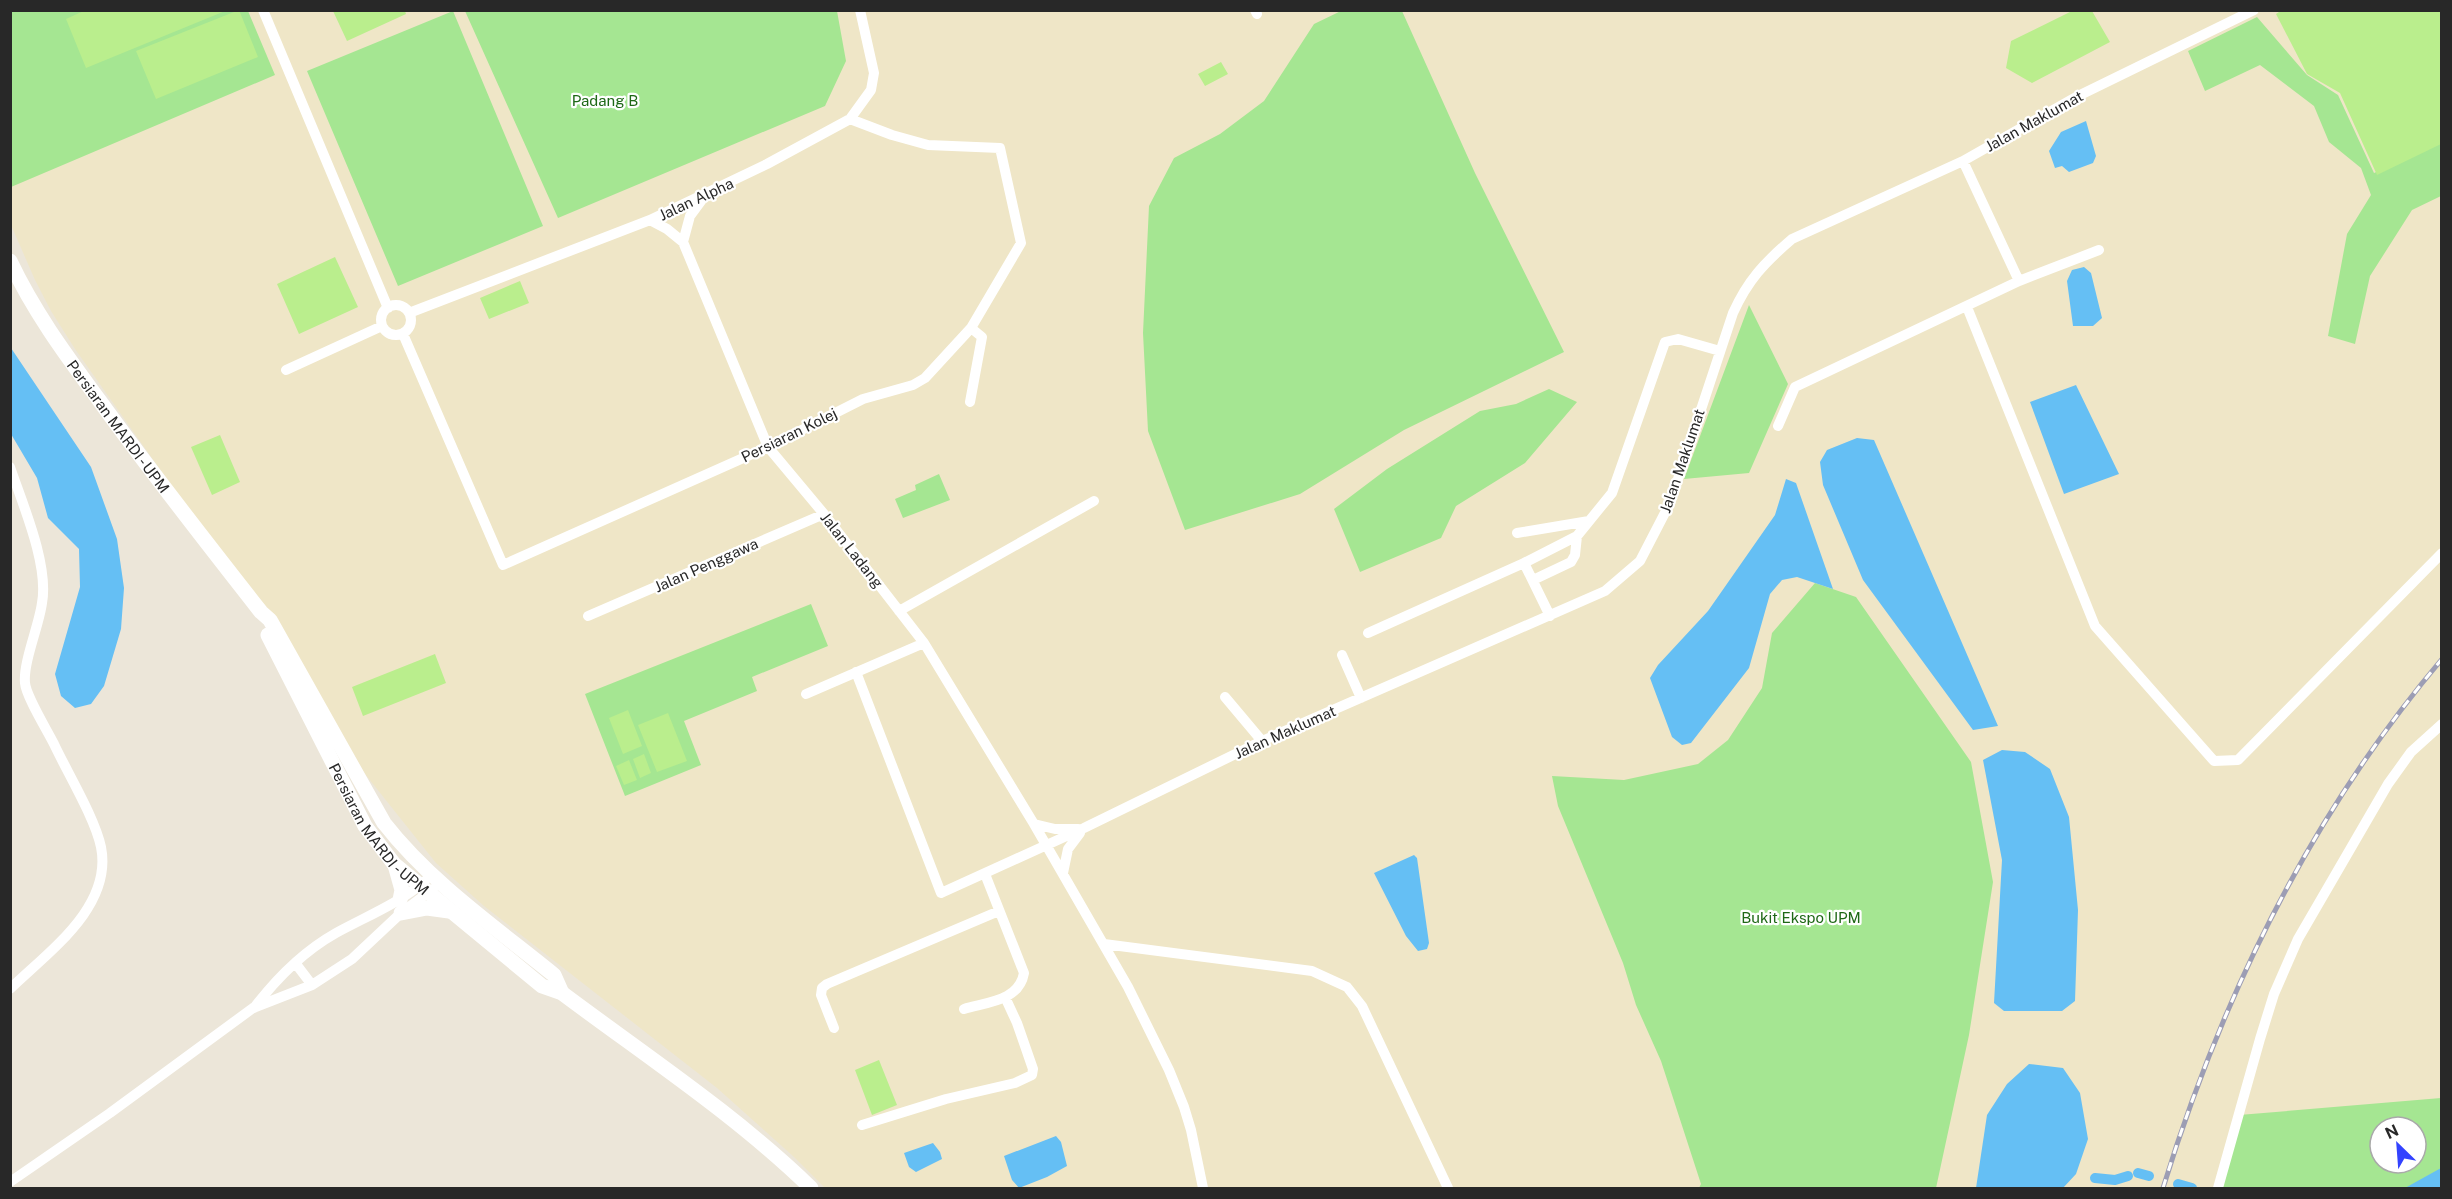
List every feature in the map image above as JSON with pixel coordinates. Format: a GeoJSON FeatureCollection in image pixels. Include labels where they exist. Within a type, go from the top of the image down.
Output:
{"type":"FeatureCollection","features":[{"type":"Feature","properties":{"kind":"street"},"geometry":{"type":"LineString","coordinates":[[263,10],[388,308]]}},
{"type":"Feature","properties":{"kind":"street","name":"Jalan Alpha"},"geometry":{"type":"LineString","coordinates":[[409,313],[650,220],[704,196],[822,136],[850,119],[871,90],[874,73],[860,10]]}},
{"type":"Feature","properties":{"kind":"street","name":"Jalan Maklumat"},"geometry":{"type":"LineString","coordinates":[[856,672],[941,893],[1047,846],[1262,741],[1605,591],[1640,561],[1670,503],[1720,351],[1744,288],[1764,264],[1792,240],[1963,161],[2076,97],[2254,10]]}},
{"type":"Feature","properties":{"kind":"street","name":"Persiaran Kolej"},"geometry":{"type":"LineString","coordinates":[[403,334],[503,565],[768,447],[862,399],[913,385],[925,378],[971,328],[1021,243],[1000,148],[928,145],[891,135],[850,119]]}},
{"type":"Feature","properties":{"kind":"street"},"geometry":{"type":"LineString","coordinates":[[1963,161],[2019,281]]}},
{"type":"Feature","properties":{"kind":"street"},"geometry":{"type":"LineString","coordinates":[[650,220],[667,229],[683,242],[690,216],[704,196]]}},
{"type":"Feature","properties":{"kind":"street","name":"Jalan Ladang"},"geometry":{"type":"LineString","coordinates":[[683,242],[768,447],[824,514],[924,643],[1104,944],[1169,1070],[1191,1130],[1203,1188]]}},
{"type":"Feature","properties":{"kind":"street"},"geometry":{"type":"LineString","coordinates":[[1778,426],[1795,387],[2019,281],[2099,250]]}},
{"type":"Feature","properties":{"kind":"street","name":"Persiaran MARDI - UPM"},"geometry":{"type":"LineString","coordinates":[[10,261],[45,326],[132,447],[261,612],[270,620],[384,823],[400,844],[436,880],[554,975],[562,993]]}},
{"type":"Feature","properties":{"kind":"street"},"geometry":{"type":"LineString","coordinates":[[398,305],[409,313],[411,322],[403,334],[393,335],[382,326],[382,315],[388,308],[398,305]]}},
{"type":"Feature","properties":{"kind":"street"},"geometry":{"type":"LineString","coordinates":[[1967,307],[2095,626],[2214,761],[2238,760],[2442,553]]}},
{"type":"Feature","properties":{"kind":"street"},"geometry":{"type":"LineString","coordinates":[[286,370],[382,326]]}},
{"type":"Feature","properties":{"kind":"street"},"geometry":{"type":"LineString","coordinates":[[970,402],[982,337],[971,328]]}},
{"type":"Feature","properties":{"kind":"street"},"geometry":{"type":"LineString","coordinates":[[1368,633],[1524,563],[1577,536],[1612,494],[1665,342],[1678,339],[1720,351]]}},
{"type":"Feature","properties":{"kind":"street"},"geometry":{"type":"LineString","coordinates":[[10,467],[41,564],[44,582],[43,601],[24,682],[84,806],[100,844],[102,855],[99,888],[92,904],[79,921],[10,990]]}},
{"type":"Feature","properties":{"kind":"street"},"geometry":{"type":"LineString","coordinates":[[899,611],[1094,501]]}},
{"type":"Feature","properties":{"kind":"street","name":"Jalan Penggawa"},"geometry":{"type":"LineString","coordinates":[[588,616],[824,514]]}},
{"type":"Feature","properties":{"kind":"street"},"geometry":{"type":"LineString","coordinates":[[1517,533],[1589,521]]}},
{"type":"Feature","properties":{"kind":"street"},"geometry":{"type":"LineString","coordinates":[[1533,580],[1571,562],[1575,555],[1577,536]]}},
{"type":"Feature","properties":{"kind":"street"},"geometry":{"type":"LineString","coordinates":[[1524,563],[1550,616]]}},
{"type":"Feature","properties":{"kind":"street","name":"Persiaran MARDI - UPM"},"geometry":{"type":"LineString","coordinates":[[261,612],[268,636],[365,826],[394,864],[542,986],[562,993],[694,1091],[811,1188]]}},
{"type":"Feature","properties":{"kind":"street"},"geometry":{"type":"LineString","coordinates":[[806,694],[924,643]]}},
{"type":"Feature","properties":{"kind":"street"},"geometry":{"type":"LineString","coordinates":[[1342,656],[1361,698]]}},
{"type":"Feature","properties":{"kind":"street"},"geometry":{"type":"LineString","coordinates":[[1225,697],[1262,741]]}},
{"type":"Feature","properties":{"kind":"street"},"geometry":{"type":"LineString","coordinates":[[2218,1188],[2274,994],[2298,939],[2388,784],[2411,752],[2442,723]]}},
{"type":"Feature","properties":{"kind":"street"},"geometry":{"type":"LineString","coordinates":[[1034,824],[1067,830],[1084,828]]}},
{"type":"Feature","properties":{"kind":"street"},"geometry":{"type":"LineString","coordinates":[[1063,873],[1068,849],[1084,828]]}},
{"type":"Feature","properties":{"kind":"street"},"geometry":{"type":"LineString","coordinates":[[394,864],[402,890],[400,907]]}},
{"type":"Feature","properties":{"kind":"street"},"geometry":{"type":"LineString","coordinates":[[964,1009],[1012,994],[1022,984],[1024,972],[986,874]]}},
{"type":"Feature","properties":{"kind":"street"},"geometry":{"type":"LineString","coordinates":[[10,1182],[110,1113],[254,1008],[312,985],[352,959],[400,907],[436,880]]}},
{"type":"Feature","properties":{"kind":"street"},"geometry":{"type":"LineString","coordinates":[[254,1008],[273,983],[310,950],[337,933],[400,907],[449,911]]}},
{"type":"Feature","properties":{"kind":"street"},"geometry":{"type":"LineString","coordinates":[[834,1028],[821,995],[822,988],[827,984],[999,911]]}},
{"type":"Feature","properties":{"kind":"street"},"geometry":{"type":"LineString","coordinates":[[1104,944],[1312,971],[1347,987],[1362,1006],[1448,1188]]}},
{"type":"Feature","properties":{"kind":"street"},"geometry":{"type":"LineString","coordinates":[[296,964],[312,985]]}},
{"type":"Feature","properties":{"kind":"street"},"geometry":{"type":"LineString","coordinates":[[862,1125],[946,1099],[1015,1083],[1032,1075],[1033,1069],[1005,997]]}},
{"type":"Feature","properties":{"kind":"shaded area"},"geometry":{"type":"Polygon","coordinates":[[[10,11],[2441,11],[2441,1188],[825,1188],[717,1088],[484,906],[436,863],[365,774],[321,698],[75,349],[35,280],[11,225],[10,11]]]}},
{"type":"Feature","properties":{"kind":"green space"},"geometry":{"type":"Polygon","coordinates":[[[86,10],[225,11],[86,68],[66,19],[86,10]]]}},
{"type":"Feature","properties":{"kind":"green space"},"geometry":{"type":"Polygon","coordinates":[[[239,10],[258,57],[156,99],[136,51],[239,10]]]}},
{"type":"Feature","properties":{"kind":"green space"},"geometry":{"type":"Polygon","coordinates":[[[1343,10],[1402,11],[1475,173],[1564,352],[1404,430],[1300,494],[1185,530],[1148,431],[1143,333],[1149,206],[1174,158],[1220,134],[1264,101],[1314,24],[1343,10]]]}},
{"type":"Feature","properties":{"kind":"green space"},"geometry":{"type":"Polygon","coordinates":[[[2282,10],[2441,11],[2441,144],[2377,175],[2340,93],[2307,74],[2276,14],[2282,10]]]}},
{"type":"Feature","properties":{"kind":"green space"},"geometry":{"type":"Polygon","coordinates":[[[11,11],[248,11],[275,75],[11,187],[11,11]]]}},
{"type":"Feature","properties":{"kind":"green space"},"geometry":{"type":"Polygon","coordinates":[[[333,11],[405,11],[406,14],[347,41],[333,11]]]}},
{"type":"Feature","properties":{"kind":"green space"},"geometry":{"type":"Polygon","coordinates":[[[453,11],[543,226],[398,286],[307,71],[453,11]]]}},
{"type":"Feature","properties":{"kind":"green space","name":"Padang B"},"geometry":{"type":"Polygon","coordinates":[[[465,11],[837,11],[846,61],[825,106],[558,218],[465,11]]]}},
{"type":"Feature","properties":{"kind":"green space"},"geometry":{"type":"Polygon","coordinates":[[[2072,11],[2092,11],[2110,42],[2032,83],[2006,68],[2011,41],[2072,11]]]}},
{"type":"Feature","properties":{"kind":"green space"},"geometry":{"type":"Polygon","coordinates":[[[2257,17],[2307,75],[2338,95],[2374,173],[2441,143],[2441,196],[2412,210],[2370,276],[2355,344],[2328,336],[2347,234],[2371,195],[2361,168],[2329,142],[2314,106],[2260,65],[2205,91],[2188,51],[2257,17]]]}},
{"type":"Feature","properties":{"kind":"green space"},"geometry":{"type":"Polygon","coordinates":[[[1221,62],[1228,74],[1205,86],[1198,74],[1221,62]]]}},
{"type":"Feature","properties":{"kind":"green space"},"geometry":{"type":"Polygon","coordinates":[[[335,257],[358,307],[299,334],[277,284],[335,257]]]}},
{"type":"Feature","properties":{"kind":"green space"},"geometry":{"type":"Polygon","coordinates":[[[520,281],[529,303],[489,319],[480,298],[520,281]]]}},
{"type":"Feature","properties":{"kind":"green space"},"geometry":{"type":"Polygon","coordinates":[[[1749,305],[1788,384],[1749,473],[1684,479],[1749,305]]]}},
{"type":"Feature","properties":{"kind":"green space"},"geometry":{"type":"Polygon","coordinates":[[[1549,389],[1577,402],[1525,463],[1456,506],[1441,538],[1360,572],[1334,509],[1387,469],[1480,411],[1516,404],[1549,389]]]}},
{"type":"Feature","properties":{"kind":"green space"},"geometry":{"type":"Polygon","coordinates":[[[220,435],[240,482],[212,495],[191,447],[220,435]]]}},
{"type":"Feature","properties":{"kind":"green space"},"geometry":{"type":"Polygon","coordinates":[[[939,474],[950,500],[903,518],[895,499],[916,490],[915,485],[939,474]]]}},
{"type":"Feature","properties":{"kind":"green space","name":"Bukit Ekspo UPM"},"geometry":{"type":"Polygon","coordinates":[[[1815,583],[1856,597],[1971,762],[1993,882],[1969,1035],[1936,1188],[1699,1188],[1701,1184],[1661,1061],[1636,1005],[1623,963],[1558,806],[1552,776],[1624,780],[1698,764],[1728,740],[1762,688],[1772,633],[1815,583]]]}},
{"type":"Feature","properties":{"kind":"green space"},"geometry":{"type":"Polygon","coordinates":[[[811,604],[828,646],[752,677],[757,691],[684,721],[701,765],[625,796],[585,694],[811,604]]]}},
{"type":"Feature","properties":{"kind":"green space"},"geometry":{"type":"Polygon","coordinates":[[[435,654],[446,683],[363,716],[352,687],[435,654]]]}},
{"type":"Feature","properties":{"kind":"green space"},"geometry":{"type":"Polygon","coordinates":[[[628,710],[642,746],[623,754],[609,718],[628,710]]]}},
{"type":"Feature","properties":{"kind":"green space"},"geometry":{"type":"Polygon","coordinates":[[[668,713],[687,761],[657,772],[638,725],[668,713]]]}},
{"type":"Feature","properties":{"kind":"green space"},"geometry":{"type":"Polygon","coordinates":[[[644,754],[651,773],[640,778],[633,759],[644,754]]]}},
{"type":"Feature","properties":{"kind":"green space"},"geometry":{"type":"Polygon","coordinates":[[[629,760],[637,780],[624,785],[616,766],[629,760]]]}},
{"type":"Feature","properties":{"kind":"green space"},"geometry":{"type":"Polygon","coordinates":[[[879,1060],[897,1105],[872,1115],[855,1070],[879,1060]]]}},
{"type":"Feature","properties":{"kind":"green space"},"geometry":{"type":"Polygon","coordinates":[[[2441,1098],[2441,1188],[2222,1188],[2239,1115],[2441,1098]]]}},
{"type":"Feature","properties":{"kind":"water"},"geometry":{"type":"Polygon","coordinates":[[[2086,121],[2096,156],[2093,163],[2069,172],[2062,166],[2055,168],[2049,151],[2061,132],[2086,121]]]}},
{"type":"Feature","properties":{"kind":"water"},"geometry":{"type":"Polygon","coordinates":[[[2084,267],[2091,273],[2102,318],[2093,326],[2073,326],[2067,281],[2072,270],[2084,267]]]}},
{"type":"Feature","properties":{"kind":"water"},"geometry":{"type":"Polygon","coordinates":[[[11,348],[91,467],[117,539],[124,588],[121,629],[104,686],[91,704],[75,708],[61,696],[55,674],[80,587],[79,549],[48,518],[37,478],[11,434],[11,348]]]}},
{"type":"Feature","properties":{"kind":"water"},"geometry":{"type":"Polygon","coordinates":[[[2076,385],[2119,474],[2064,494],[2030,402],[2076,385]]]}},
{"type":"Feature","properties":{"kind":"water"},"geometry":{"type":"Polygon","coordinates":[[[1857,438],[1874,440],[1998,726],[1973,730],[1863,580],[1823,485],[1820,462],[1827,450],[1857,438]]]}},
{"type":"Feature","properties":{"kind":"water"},"geometry":{"type":"Polygon","coordinates":[[[1786,479],[1796,483],[1833,589],[1797,577],[1782,580],[1770,594],[1749,668],[1691,743],[1682,745],[1672,737],[1650,678],[1658,665],[1708,611],[1775,515],[1786,479]]]}},
{"type":"Feature","properties":{"kind":"water"},"geometry":{"type":"Polygon","coordinates":[[[2002,750],[2025,752],[2050,769],[2069,817],[2078,910],[2075,1001],[2062,1011],[2004,1011],[1994,1003],[2002,860],[1983,760],[2002,750]]]}},
{"type":"Feature","properties":{"kind":"water"},"geometry":{"type":"Polygon","coordinates":[[[1414,855],[1417,858],[1429,943],[1427,949],[1418,951],[1406,936],[1374,873],[1414,855]]]}},
{"type":"Feature","properties":{"kind":"water"},"geometry":{"type":"Polygon","coordinates":[[[2029,1064],[2063,1068],[2080,1093],[2088,1139],[2076,1174],[2063,1188],[1976,1188],[1987,1115],[2007,1084],[2029,1064]]]}},
{"type":"Feature","properties":{"kind":"water"},"geometry":{"type":"Polygon","coordinates":[[[1056,1136],[1061,1142],[1067,1166],[1019,1188],[1012,1180],[1004,1156],[1056,1136]]]}},
{"type":"Feature","properties":{"kind":"water"},"geometry":{"type":"Polygon","coordinates":[[[933,1143],[942,1159],[916,1172],[909,1167],[904,1153],[933,1143]]]}},
{"type":"Feature","properties":{"kind":"water"},"geometry":{"type":"Polygon","coordinates":[[[2441,1168],[2441,1188],[2405,1188],[2441,1168]]]}},
{"type":"Feature","properties":{"kind":"waterway"},"geometry":{"type":"LineString","coordinates":[[2138,1173],[2149,1176]]}},
{"type":"Feature","properties":{"kind":"waterway"},"geometry":{"type":"LineString","coordinates":[[2095,1178],[2115,1180],[2128,1176]]}},
{"type":"Feature","properties":{"kind":"waterway"},"geometry":{"type":"LineString","coordinates":[[2178,1184],[2192,1188]]}},
{"type":"Feature","properties":{"kind":"railway"},"geometry":{"type":"LineString","coordinates":[[2163,1188],[2213,1046],[2276,910],[2351,780],[2395,718],[2442,659]]}}]}
